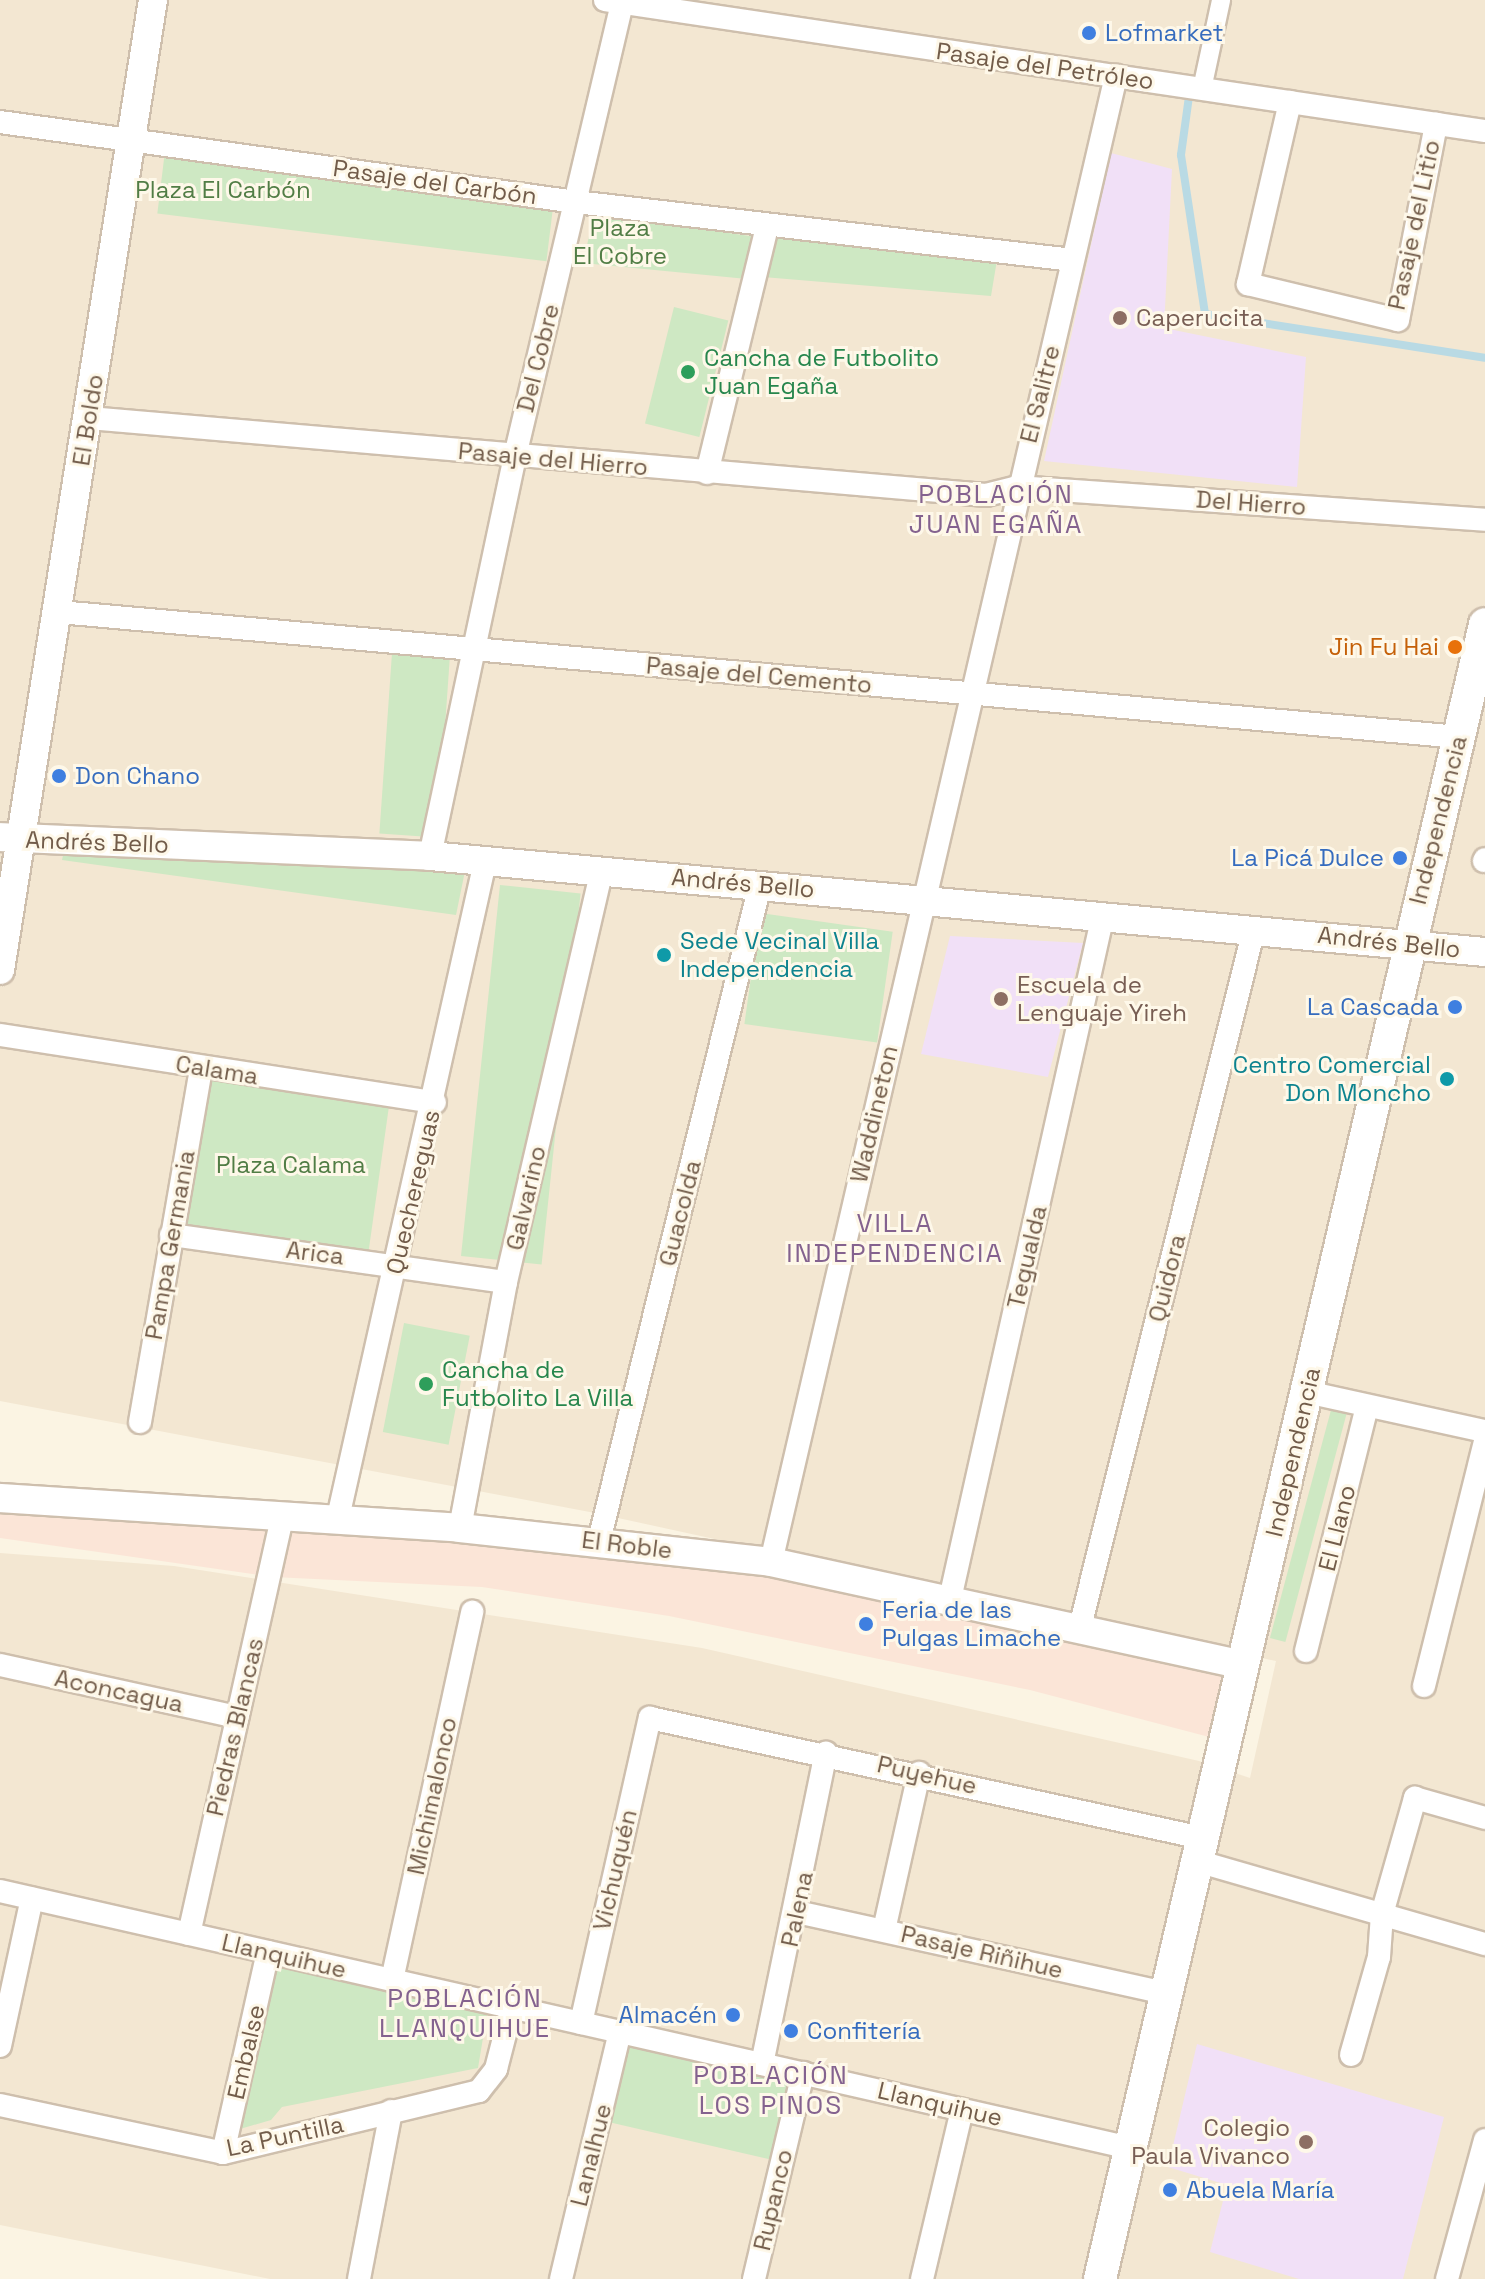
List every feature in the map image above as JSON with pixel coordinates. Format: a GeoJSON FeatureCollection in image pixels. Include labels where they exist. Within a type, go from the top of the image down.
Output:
{"type":"FeatureCollection","features":[{"type":"Feature","properties":{"kind":"main road","name":"Independencia"},"geometry":{"type":"LineString","coordinates":[[1100,2279],[1307,1392],[1408,942],[1459,737],[1478,687],[1485,624]]}},
{"type":"Feature","properties":{"kind":"street","name":"El Boldo"},"geometry":{"type":"LineString","coordinates":[[0,970],[12,838],[59,612],[153,0]]}},
{"type":"Feature","properties":{"kind":"street"},"geometry":{"type":"LineString","coordinates":[[1194,88],[1221,0]]}},
{"type":"Feature","properties":{"kind":"street","name":"Pasaje del Petróleo"},"geometry":{"type":"LineString","coordinates":[[613,1],[1485,131]]}},
{"type":"Feature","properties":{"kind":"street","name":"Del Cobre"},"geometry":{"type":"LineString","coordinates":[[430,856],[515,456],[576,202],[613,1]]}},
{"type":"Feature","properties":{"kind":"street","name":"El Salitre"},"geometry":{"type":"LineString","coordinates":[[923,899],[973,694],[1017,487],[1116,76]]}},
{"type":"Feature","properties":{"kind":"street","name":"Pasaje del Litio"},"geometry":{"type":"LineString","coordinates":[[1290,102],[1248,284],[1398,320],[1436,124]]}},
{"type":"Feature","properties":{"kind":"street","name":"Pasaje del Carbón"},"geometry":{"type":"LineString","coordinates":[[0,122],[576,202],[1073,260]]}},
{"type":"Feature","properties":{"kind":"street"},"geometry":{"type":"LineString","coordinates":[[707,473],[767,226]]}},
{"type":"Feature","properties":{"kind":"street","name":"Pasaje del Hierro"},"geometry":{"type":"LineString","coordinates":[[89,418],[986,495],[1017,487]]}},
{"type":"Feature","properties":{"kind":"street","name":"Del Hierro"},"geometry":{"type":"LineString","coordinates":[[1017,487],[1485,520]]}},
{"type":"Feature","properties":{"kind":"street","name":"Pasaje del Cemento"},"geometry":{"type":"LineString","coordinates":[[59,612],[1459,737]]}},
{"type":"Feature","properties":{"kind":"street","name":"Andrés Bello"},"geometry":{"type":"LineString","coordinates":[[12,838],[430,856],[1408,942],[1485,952]]}},
{"type":"Feature","properties":{"kind":"street","name":"Quechereguas"},"geometry":{"type":"LineString","coordinates":[[337,1522],[435,1102],[485,862]]}},
{"type":"Feature","properties":{"kind":"street","name":"Galvarino"},"geometry":{"type":"LineString","coordinates":[[460,1528],[506,1282],[602,871]]}},
{"type":"Feature","properties":{"kind":"street","name":"Guacolda"},"geometry":{"type":"LineString","coordinates":[[599,1541],[760,885]]}},
{"type":"Feature","properties":{"kind":"street","name":"Waddineton"},"geometry":{"type":"LineString","coordinates":[[771,1562],[923,899]]}},
{"type":"Feature","properties":{"kind":"street","name":"Tegualda"},"geometry":{"type":"LineString","coordinates":[[950,1599],[1103,915]]}},
{"type":"Feature","properties":{"kind":"street","name":"Quidora"},"geometry":{"type":"LineString","coordinates":[[1080,1627],[1254,929]]}},
{"type":"Feature","properties":{"kind":"street","name":"Calama"},"geometry":{"type":"LineString","coordinates":[[0,1035],[435,1102]]}},
{"type":"Feature","properties":{"kind":"street","name":"Pampa Germania"},"geometry":{"type":"LineString","coordinates":[[140,1422],[201,1068]]}},
{"type":"Feature","properties":{"kind":"street","name":"Arica"},"geometry":{"type":"LineString","coordinates":[[171,1235],[396,1263],[506,1282]]}},
{"type":"Feature","properties":{"kind":"street"},"geometry":{"type":"LineString","coordinates":[[1307,1392],[1485,1431]]}},
{"type":"Feature","properties":{"kind":"street","name":"El Llano"},"geometry":{"type":"LineString","coordinates":[[1306,1651],[1367,1406]]}},
{"type":"Feature","properties":{"kind":"street"},"geometry":{"type":"LineString","coordinates":[[1424,1686],[1485,1442]]}},
{"type":"Feature","properties":{"kind":"street","name":"El Roble"},"geometry":{"type":"LineString","coordinates":[[0,1498],[282,1519],[460,1528],[771,1562],[1243,1665]]}},
{"type":"Feature","properties":{"kind":"street","name":"Piedras Blancas"},"geometry":{"type":"LineString","coordinates":[[189,1934],[282,1519]]}},
{"type":"Feature","properties":{"kind":"street","name":"Michimalonco"},"geometry":{"type":"LineString","coordinates":[[392,1980],[472,1612]]}},
{"type":"Feature","properties":{"kind":"street","name":"Aconcagua"},"geometry":{"type":"LineString","coordinates":[[0,1665],[237,1717]]}},
{"type":"Feature","properties":{"kind":"street","name":"Puyehue"},"geometry":{"type":"LineString","coordinates":[[650,1718],[919,1773],[1200,1850],[1382,1914],[1485,1944]]}},
{"type":"Feature","properties":{"kind":"street","name":"Vichuquén"},"geometry":{"type":"LineString","coordinates":[[581,2023],[650,1718]]}},
{"type":"Feature","properties":{"kind":"street","name":"Palena"},"geometry":{"type":"LineString","coordinates":[[762,2064],[797,1912],[826,1752]]}},
{"type":"Feature","properties":{"kind":"street"},"geometry":{"type":"LineString","coordinates":[[884,1930],[919,1773]]}},
{"type":"Feature","properties":{"kind":"street"},"geometry":{"type":"LineString","coordinates":[[1351,2055],[1379,1957],[1382,1914],[1415,1798],[1485,1818]]}},
{"type":"Feature","properties":{"kind":"street","name":"Llanquihue"},"geometry":{"type":"LineString","coordinates":[[0,1891],[1130,2148]]}},
{"type":"Feature","properties":{"kind":"street"},"geometry":{"type":"LineString","coordinates":[[0,2046],[32,1898]]}},
{"type":"Feature","properties":{"kind":"street","name":"Pasaje Riñihue"},"geometry":{"type":"LineString","coordinates":[[797,1912],[1166,1993]]}},
{"type":"Feature","properties":{"kind":"street","name":"Embalse"},"geometry":{"type":"LineString","coordinates":[[223,2153],[268,1952]]}},
{"type":"Feature","properties":{"kind":"street","name":"La Puntilla"},"geometry":{"type":"LineString","coordinates":[[0,2105],[223,2153],[479,2091],[490,2082],[512,2007]]}},
{"type":"Feature","properties":{"kind":"street","name":"Lanalhue"},"geometry":{"type":"LineString","coordinates":[[561,2279],[620,2032]]}},
{"type":"Feature","properties":{"kind":"street","name":"Rupanco"},"geometry":{"type":"LineString","coordinates":[[754,2279],[803,2073]]}},
{"type":"Feature","properties":{"kind":"street"},"geometry":{"type":"LineString","coordinates":[[922,2279],[962,2110]]}},
{"type":"Feature","properties":{"kind":"street"},"geometry":{"type":"LineString","coordinates":[[359,2279],[391,2111]]}},
{"type":"Feature","properties":{"kind":"street"},"geometry":{"type":"LineString","coordinates":[[1447,2279],[1485,2140]]}},
{"type":"Feature","properties":{"kind":"shaded area"},"geometry":{"type":"Polygon","coordinates":[[[0,0],[1485,0],[1485,2279],[270,2279],[0,2225],[0,1553],[174,1566],[702,1648],[1199,1761],[1250,1778],[1276,1661],[595,1513],[0,1401],[0,0]]]}},
{"type":"Feature","properties":{"kind":"shaded area","name":"Caperucita"},"geometry":{"type":"Polygon","coordinates":[[[1111,153],[1172,169],[1164,328],[1306,357],[1297,487],[1044,461],[1111,153]]]}},
{"type":"Feature","properties":{"kind":"shaded area","name":"Escuela de Lenguaje Yireh"},"geometry":{"type":"Polygon","coordinates":[[[950,936],[1083,943],[1048,1077],[921,1054],[950,936]]]}},
{"type":"Feature","properties":{"kind":"shaded area","name":"Feria de las Pulgas Limache"},"geometry":{"type":"Polygon","coordinates":[[[0,1511],[467,1537],[763,1576],[1231,1667],[1213,1738],[1030,1690],[669,1616],[482,1587],[273,1577],[0,1538],[0,1511]]]}},
{"type":"Feature","properties":{"kind":"shaded area","name":"Colegio Paula Vivanco"},"geometry":{"type":"Polygon","coordinates":[[[1197,2044],[1444,2117],[1403,2279],[1299,2279],[1210,2252],[1227,2185],[1168,2167],[1197,2044]]]}},
{"type":"Feature","properties":{"kind":"green space","name":"Plaza El Carbón"},"geometry":{"type":"Polygon","coordinates":[[[165,151],[554,199],[546,261],[157,214],[165,151]]]}},
{"type":"Feature","properties":{"kind":"green space","name":"Plaza El Cobre"},"geometry":{"type":"Polygon","coordinates":[[[594,214],[757,237],[747,279],[583,263],[594,214]]]}},
{"type":"Feature","properties":{"kind":"green space"},"geometry":{"type":"Polygon","coordinates":[[[775,236],[997,260],[991,296],[763,277],[775,236]]]}},
{"type":"Feature","properties":{"kind":"green space","name":"Cancha de Futbolito Juan Egaña"},"geometry":{"type":"Polygon","coordinates":[[[674,307],[728,321],[699,437],[645,423],[674,307]]]}},
{"type":"Feature","properties":{"kind":"green space"},"geometry":{"type":"Polygon","coordinates":[[[392,653],[450,657],[437,838],[379,834],[392,653]]]}},
{"type":"Feature","properties":{"kind":"green space"},"geometry":{"type":"Polygon","coordinates":[[[66,842],[465,871],[456,915],[62,860],[66,842]]]}},
{"type":"Feature","properties":{"kind":"green space"},"geometry":{"type":"Polygon","coordinates":[[[500,885],[581,893],[542,1264],[461,1256],[500,885]]]}},
{"type":"Feature","properties":{"kind":"green space"},"geometry":{"type":"Polygon","coordinates":[[[760,913],[893,932],[877,1043],[744,1024],[760,913]]]}},
{"type":"Feature","properties":{"kind":"green space","name":"Plaza Calama"},"geometry":{"type":"Polygon","coordinates":[[[208,1079],[389,1104],[368,1253],[187,1228],[208,1079]]]}},
{"type":"Feature","properties":{"kind":"green space","name":"Cancha de Futbolito La Villa"},"geometry":{"type":"Polygon","coordinates":[[[404,1323],[470,1336],[449,1445],[383,1432],[404,1323]]]}},
{"type":"Feature","properties":{"kind":"green space"},"geometry":{"type":"Polygon","coordinates":[[[1331,1410],[1346,1414],[1285,1642],[1270,1638],[1331,1410]]]}},
{"type":"Feature","properties":{"kind":"green space"},"geometry":{"type":"Polygon","coordinates":[[[280,1953],[489,2002],[478,2068],[282,2107],[271,2120],[240,2129],[280,1953]]]}},
{"type":"Feature","properties":{"kind":"green space"},"geometry":{"type":"Polygon","coordinates":[[[631,2039],[790,2076],[770,2159],[612,2123],[631,2039]]]}},
{"type":"Feature","properties":{"kind":"waterway"},"geometry":{"type":"LineString","coordinates":[[1190,89],[1181,155],[1205,314],[1485,358]]}},
{"type":"Feature","properties":{"kind":"place","name":"Lofmarket"},"geometry":{"type":"Point","coordinates":[1089,33]}},
{"type":"Feature","properties":{"kind":"place","name":"Caperucita"},"geometry":{"type":"Point","coordinates":[1120,318]}},
{"type":"Feature","properties":{"kind":"place","name":"Cancha de Futbolito Juan Egaña"},"geometry":{"type":"Point","coordinates":[688,372]}},
{"type":"Feature","properties":{"kind":"place","name":"Jin Fu Hai"},"geometry":{"type":"Point","coordinates":[1455,647]}},
{"type":"Feature","properties":{"kind":"place","name":"Don Chano"},"geometry":{"type":"Point","coordinates":[59,776]}},
{"type":"Feature","properties":{"kind":"place","name":"La Picá Dulce"},"geometry":{"type":"Point","coordinates":[1400,858]}},
{"type":"Feature","properties":{"kind":"place","name":"Sede Vecinal Villa Independencia"},"geometry":{"type":"Point","coordinates":[664,955]}},
{"type":"Feature","properties":{"kind":"place","name":"Escuela de Lenguaje Yireh"},"geometry":{"type":"Point","coordinates":[1001,999]}},
{"type":"Feature","properties":{"kind":"place","name":"La Cascada"},"geometry":{"type":"Point","coordinates":[1455,1007]}},
{"type":"Feature","properties":{"kind":"place","name":"Centro Comercial Don Moncho"},"geometry":{"type":"Point","coordinates":[1447,1079]}},
{"type":"Feature","properties":{"kind":"place","name":"Cancha de Futbolito La Villa"},"geometry":{"type":"Point","coordinates":[426,1384]}},
{"type":"Feature","properties":{"kind":"place","name":"Feria de las Pulgas Limache"},"geometry":{"type":"Point","coordinates":[866,1624]}},
{"type":"Feature","properties":{"kind":"place","name":"Almacén"},"geometry":{"type":"Point","coordinates":[733,2015]}},
{"type":"Feature","properties":{"kind":"place","name":"Confitería"},"geometry":{"type":"Point","coordinates":[791,2031]}},
{"type":"Feature","properties":{"kind":"place","name":"Colegio Paula Vivanco"},"geometry":{"type":"Point","coordinates":[1306,2142]}},
{"type":"Feature","properties":{"kind":"place","name":"Abuela María"},"geometry":{"type":"Point","coordinates":[1170,2190]}},
{"type":"Feature","properties":{"kind":"district","name":"POBLACIÓN JUAN EGAÑA"},"geometry":{"type":"Point","coordinates":[996,510]}},
{"type":"Feature","properties":{"kind":"district","name":"VILLA INDEPENDENCIA"},"geometry":{"type":"Point","coordinates":[895,1239]}},
{"type":"Feature","properties":{"kind":"district","name":"POBLACIÓN LLANQUIHUE"},"geometry":{"type":"Point","coordinates":[465,2014]}},
{"type":"Feature","properties":{"kind":"district","name":"POBLACIÓN LOS PINOS"},"geometry":{"type":"Point","coordinates":[771,2091]}}]}
